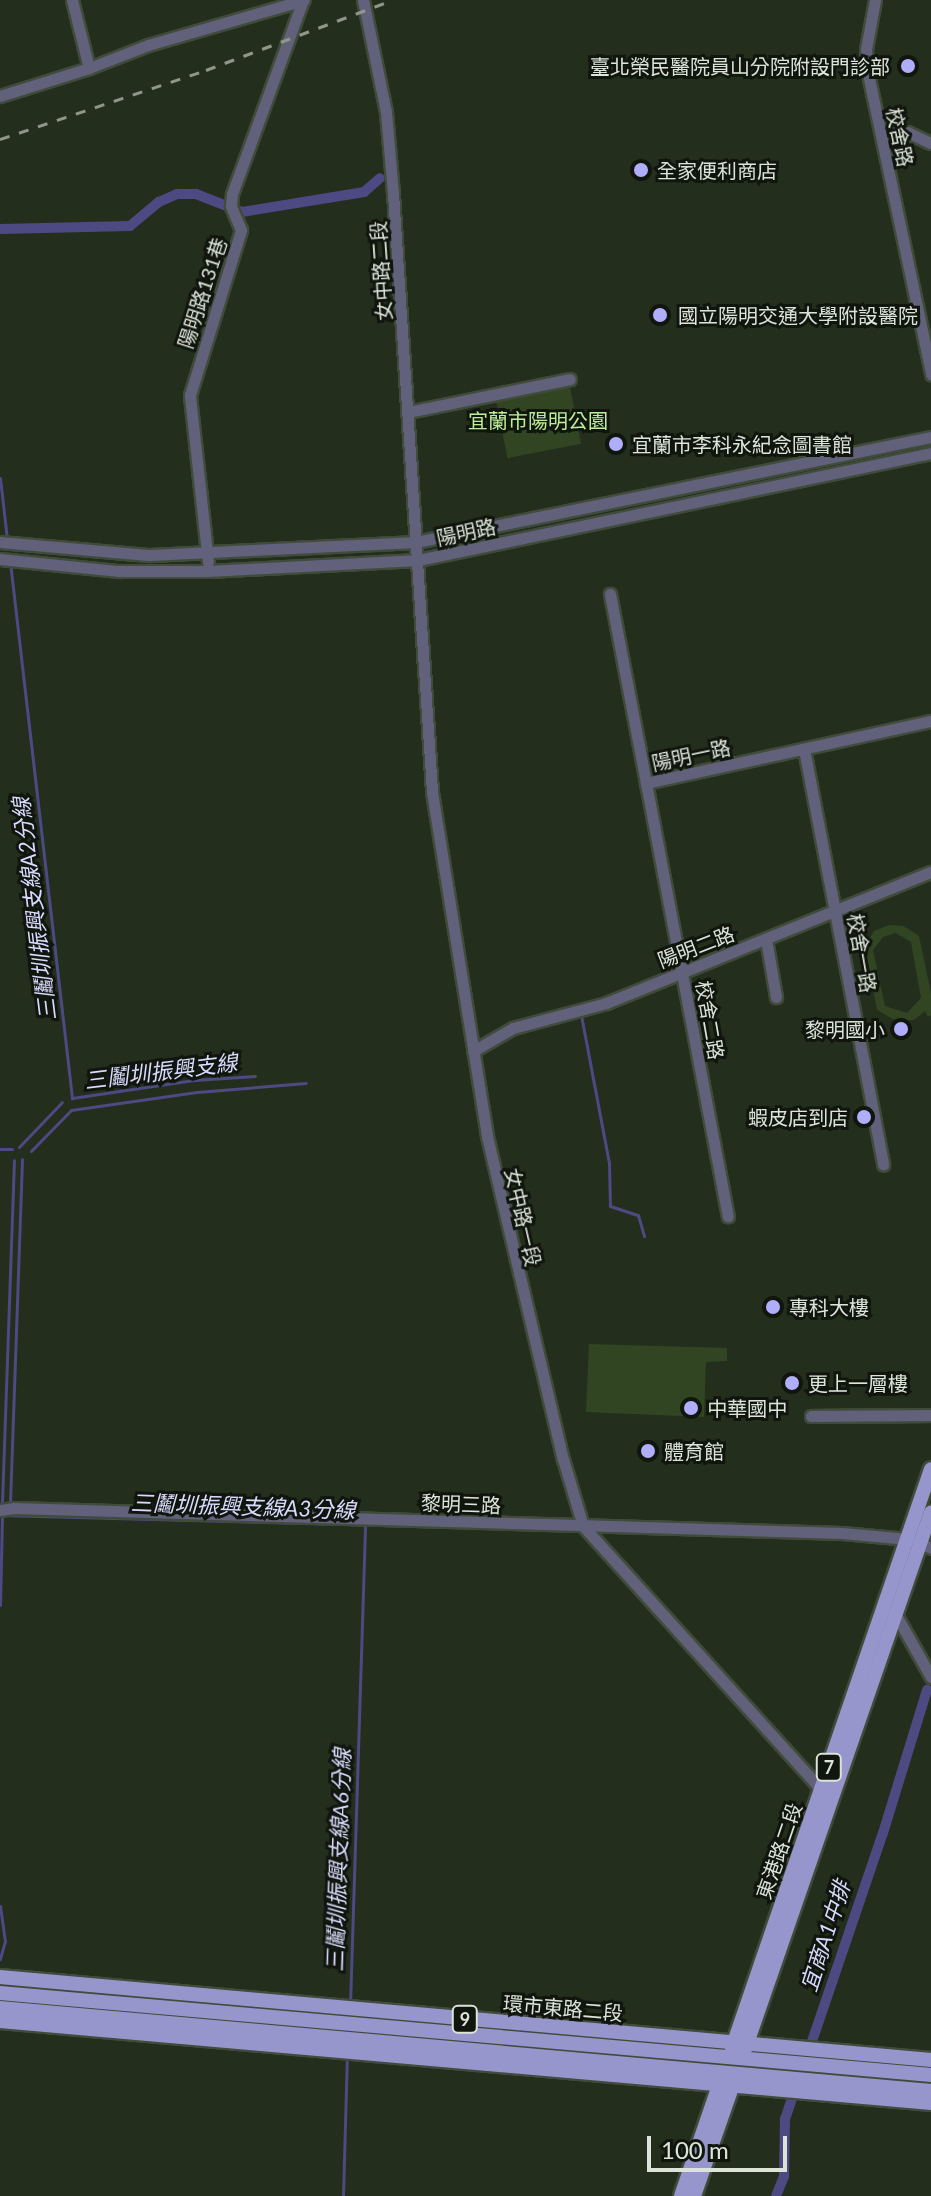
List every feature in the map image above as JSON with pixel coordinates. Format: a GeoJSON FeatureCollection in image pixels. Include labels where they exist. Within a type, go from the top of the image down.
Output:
{"type":"FeatureCollection","features":[{"type":"Feature","properties":{"kind":"main road","name":"東港路二段"},"geometry":{"type":"LineString","coordinates":[[920,1544],[931,1469]]}},
{"type":"Feature","properties":{"kind":"main road","name":"東港路二段"},"geometry":{"type":"LineString","coordinates":[[733,2065],[821,1789],[931,1512]]}},
{"type":"Feature","properties":{"kind":"main road","name":"東港路二段"},"geometry":{"type":"LineString","coordinates":[[733,2065],[831,1801],[889,1613]]}},
{"type":"Feature","properties":{"kind":"main road","name":"環市東路二段"},"geometry":{"type":"LineString","coordinates":[[0,1977],[931,2091]]}},
{"type":"Feature","properties":{"kind":"main road","name":"環市東路二段"},"geometry":{"type":"LineString","coordinates":[[0,1993],[733,2065],[931,2103]]}},
{"type":"Feature","properties":{"kind":"main road","name":"環市東路二段"},"geometry":{"type":"LineString","coordinates":[[0,2008],[733,2065],[931,2060]]}},
{"type":"Feature","properties":{"kind":"main road","name":"環市東路二段"},"geometry":{"type":"LineString","coordinates":[[0,2021],[931,2075]]}},
{"type":"Feature","properties":{"kind":"main road","name":"7"},"geometry":{"type":"LineString","coordinates":[[681,2196],[733,2065]]}},
{"type":"Feature","properties":{"kind":"main road","name":"7"},"geometry":{"type":"LineString","coordinates":[[694,2196],[733,2065]]}},
{"type":"Feature","properties":{"kind":"street"},"geometry":{"type":"LineString","coordinates":[[72,0],[89,68]]}},
{"type":"Feature","properties":{"kind":"street"},"geometry":{"type":"LineString","coordinates":[[0,96],[89,68],[148,45],[303,0]]}},
{"type":"Feature","properties":{"kind":"street","name":"陽明路131巷"},"geometry":{"type":"LineString","coordinates":[[208,559],[190,395],[241,230],[231,206],[232,194],[303,0]]}},
{"type":"Feature","properties":{"kind":"street","name":"女中路二段"},"geometry":{"type":"LineString","coordinates":[[363,0],[386,112],[416,542]]}},
{"type":"Feature","properties":{"kind":"street","name":"校舍路"},"geometry":{"type":"LineString","coordinates":[[875,0],[866,49],[931,374]]}},
{"type":"Feature","properties":{"kind":"street"},"geometry":{"type":"LineString","coordinates":[[881,133],[907,132],[931,143]]}},
{"type":"Feature","properties":{"kind":"street"},"geometry":{"type":"LineString","coordinates":[[408,412],[570,379]]}},
{"type":"Feature","properties":{"kind":"street","name":"陽明路"},"geometry":{"type":"LineString","coordinates":[[0,542],[208,559],[416,542],[931,437]]}},
{"type":"Feature","properties":{"kind":"street","name":"陽明路"},"geometry":{"type":"LineString","coordinates":[[0,559],[119,571],[208,571],[418,560],[931,453]]}},
{"type":"Feature","properties":{"kind":"street","name":"女中路一段"},"geometry":{"type":"LineString","coordinates":[[416,542],[432,792],[473,1051],[498,1191],[545,1388],[583,1526],[831,1801]]}},
{"type":"Feature","properties":{"kind":"street","name":"陽明一路"},"geometry":{"type":"LineString","coordinates":[[610,594],[646,783],[931,721]]}},
{"type":"Feature","properties":{"kind":"street","name":"校舍一路"},"geometry":{"type":"LineString","coordinates":[[804,749],[883,1165]]}},
{"type":"Feature","properties":{"kind":"street","name":"校舍二路"},"geometry":{"type":"LineString","coordinates":[[646,783],[728,1216]]}},
{"type":"Feature","properties":{"kind":"street","name":"陽明二路"},"geometry":{"type":"LineString","coordinates":[[473,1051],[513,1028],[606,1003],[931,872]]}},
{"type":"Feature","properties":{"kind":"street"},"geometry":{"type":"LineString","coordinates":[[766,939],[776,997]]}},
{"type":"Feature","properties":{"kind":"street"},"geometry":{"type":"LineString","coordinates":[[811,1416],[931,1415]]}},
{"type":"Feature","properties":{"kind":"street","name":"黎明三路"},"geometry":{"type":"LineString","coordinates":[[0,1510],[29,1508],[842,1533],[920,1544]]}},
{"type":"Feature","properties":{"kind":"street"},"geometry":{"type":"LineString","coordinates":[[889,1613],[931,1677]]}},
{"type":"Feature","properties":{"kind":"green space","name":"宜蘭市陽明公園"},"geometry":{"type":"Polygon","coordinates":[[[569,382],[581,444],[507,458],[495,396],[569,382]]]}},
{"type":"Feature","properties":{"kind":"green space"},"geometry":{"type":"Polygon","coordinates":[[[889,925],[904,926],[919,936],[931,993],[931,1015],[928,1017],[925,1011],[914,1020],[896,1021],[877,1010],[865,947],[874,931],[889,925]],[[896,933],[883,937],[873,950],[885,1006],[907,1013],[921,998],[911,942],[896,933]]]}},
{"type":"Feature","properties":{"kind":"green space"},"geometry":{"type":"Polygon","coordinates":[[[589,1344],[727,1348],[727,1361],[706,1362],[704,1417],[586,1412],[589,1344]]]}},
{"type":"Feature","properties":{"kind":"waterway"},"geometry":{"type":"LineString","coordinates":[[0,229],[130,226],[159,202],[177,194],[196,194],[242,212],[364,192],[380,178]]}},
{"type":"Feature","properties":{"kind":"waterway","name":"三鬮圳振興支線A2分線"},"geometry":{"type":"LineString","coordinates":[[0,478],[7,539]]}},
{"type":"Feature","properties":{"kind":"waterway","name":"三鬮圳振興支線A2分線"},"geometry":{"type":"LineString","coordinates":[[10,562],[72,1098],[194,1080],[255,1076]]}},
{"type":"Feature","properties":{"kind":"waterway","name":"三鬮圳振興支線A3分線"},"geometry":{"type":"LineString","coordinates":[[581,1015],[609,1163],[610,1206],[638,1215],[644,1236]]}},
{"type":"Feature","properties":{"kind":"waterway"},"geometry":{"type":"LineString","coordinates":[[31,1151],[71,1110],[197,1092],[306,1083]]}},
{"type":"Feature","properties":{"kind":"waterway","name":"三鬮圳振興支線A2分線"},"geometry":{"type":"LineString","coordinates":[[19,1147],[62,1102]]}},
{"type":"Feature","properties":{"kind":"waterway"},"geometry":{"type":"LineString","coordinates":[[0,1149],[12,1149]]}},
{"type":"Feature","properties":{"kind":"waterway"},"geometry":{"type":"LineString","coordinates":[[6,1504],[10,1503],[22,1159]]}},
{"type":"Feature","properties":{"kind":"waterway","name":"三鬮圳振興支線A2分線"},"geometry":{"type":"LineString","coordinates":[[2,1503],[14,1160]]}},
{"type":"Feature","properties":{"kind":"waterway","name":"三鬮圳振興支線A3分線"},"geometry":{"type":"LineString","coordinates":[[0,1515],[486,1528]]}},
{"type":"Feature","properties":{"kind":"waterway"},"geometry":{"type":"LineString","coordinates":[[0,1605],[2,1515]]}},
{"type":"Feature","properties":{"kind":"waterway","name":"三鬮圳振興支線A6分線"},"geometry":{"type":"LineString","coordinates":[[350,2005],[365,1525]]}},
{"type":"Feature","properties":{"kind":"waterway","name":"宜商A1中排"},"geometry":{"type":"LineString","coordinates":[[808,2053],[883,1833],[927,1690]]}},
{"type":"Feature","properties":{"kind":"waterway"},"geometry":{"type":"LineString","coordinates":[[0,1906],[5,1941],[0,1959]]}},
{"type":"Feature","properties":{"kind":"waterway","name":"三鬮圳振興支線A6分線"},"geometry":{"type":"LineString","coordinates":[[343,2196],[347,2057]]}},
{"type":"Feature","properties":{"kind":"waterway","name":"宜商A1中排"},"geometry":{"type":"LineString","coordinates":[[776,2196],[784,2176],[785,2119],[796,2087]]}},
{"type":"Feature","properties":{"kind":"railway"},"geometry":{"type":"LineString","coordinates":[[0,139],[206,70],[392,0]]}},
{"type":"Feature","properties":{"kind":"place","name":"臺北榮民醫院員山分院附設門診部"},"geometry":{"type":"Point","coordinates":[908,66]}},
{"type":"Feature","properties":{"kind":"place","name":"全家便利商店"},"geometry":{"type":"Point","coordinates":[641,170]}},
{"type":"Feature","properties":{"kind":"place","name":"國立陽明交通大學附設醫院"},"geometry":{"type":"Point","coordinates":[660,315]}},
{"type":"Feature","properties":{"kind":"place","name":"宜蘭市李科永紀念圖書館"},"geometry":{"type":"Point","coordinates":[616,444]}},
{"type":"Feature","properties":{"kind":"place","name":"黎明國小"},"geometry":{"type":"Point","coordinates":[901,1029]}},
{"type":"Feature","properties":{"kind":"place","name":"蝦皮店到店"},"geometry":{"type":"Point","coordinates":[864,1117]}},
{"type":"Feature","properties":{"kind":"place","name":"專科大樓"},"geometry":{"type":"Point","coordinates":[773,1307]}},
{"type":"Feature","properties":{"kind":"place","name":"更上一層樓"},"geometry":{"type":"Point","coordinates":[792,1383]}},
{"type":"Feature","properties":{"kind":"place","name":"中華國中"},"geometry":{"type":"Point","coordinates":[691,1408]}},
{"type":"Feature","properties":{"kind":"place","name":"體育館"},"geometry":{"type":"Point","coordinates":[648,1451]}},
{"type":"Feature","properties":{"kind":"water label","name":"三鬮圳振興支線"},"geometry":{"type":"Point","coordinates":[161,1071]}}]}
